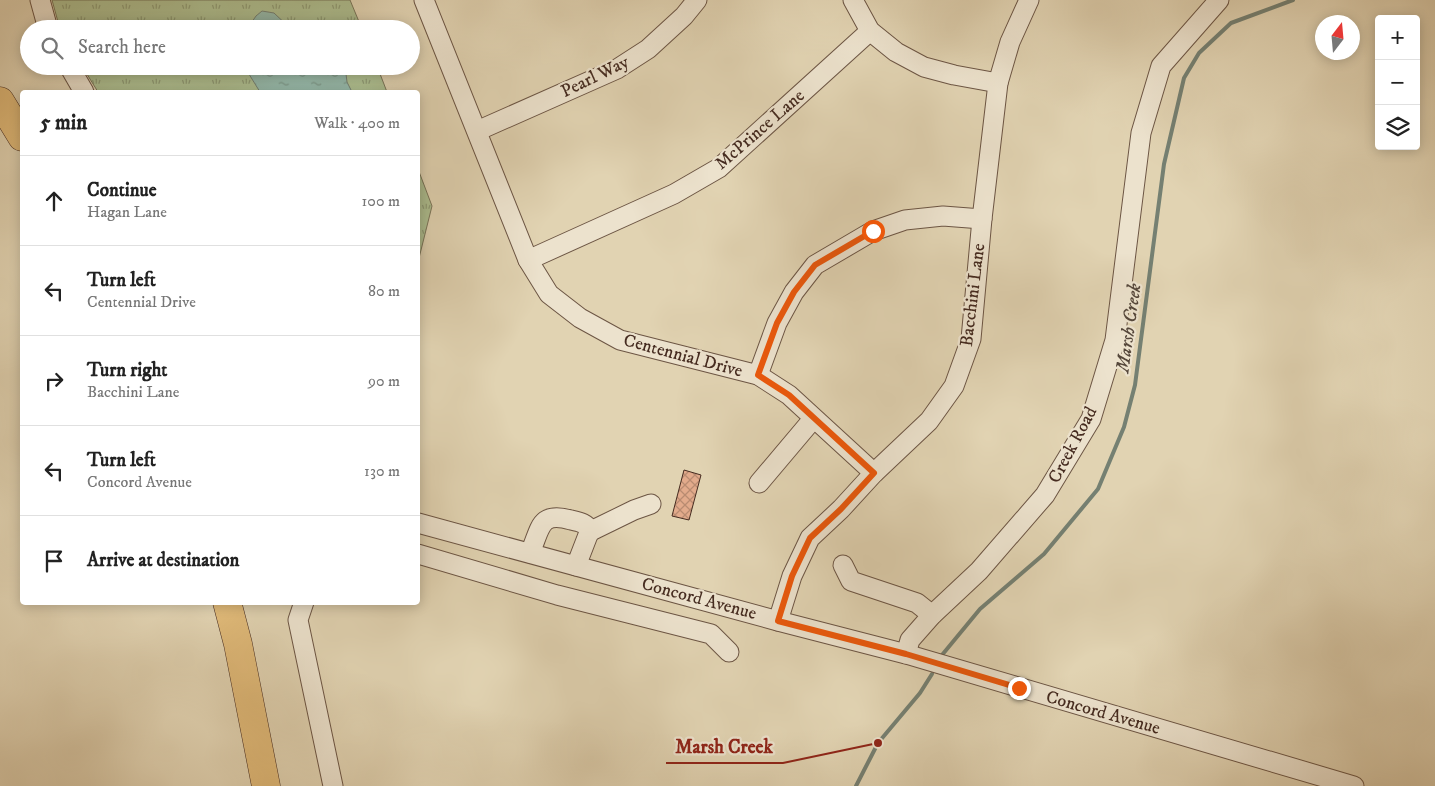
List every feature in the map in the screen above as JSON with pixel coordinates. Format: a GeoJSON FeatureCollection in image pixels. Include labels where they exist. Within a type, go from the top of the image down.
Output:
{"type":"FeatureCollection","features":[{"type":"Feature","properties":{"kind":"highway"},"geometry":{"type":"LineString","coordinates":[[0,101],[20,134]]}},
{"type":"Feature","properties":{"kind":"highway"},"geometry":{"type":"LineString","coordinates":[[228,605],[238,644],[266,786]]}},
{"type":"Feature","properties":{"kind":"street"},"geometry":{"type":"LineString","coordinates":[[40,0],[46,20]]}},
{"type":"Feature","properties":{"kind":"street","name":"Pearl Way"},"geometry":{"type":"LineString","coordinates":[[477,131],[616,68],[648,49],[684,16],[697,0]]}},
{"type":"Feature","properties":{"kind":"street"},"geometry":{"type":"LineString","coordinates":[[853,0],[870,31],[896,52],[924,67],[998,83]]}},
{"type":"Feature","properties":{"kind":"street","name":"Bacchini Lane"},"geometry":{"type":"LineString","coordinates":[[778,621],[792,576],[810,538],[929,421],[954,386],[971,338],[982,219],[998,83],[1010,42],[1029,0]]}},
{"type":"Feature","properties":{"kind":"street","name":"Creek Road"},"geometry":{"type":"LineString","coordinates":[[906,654],[910,640],[932,615],[979,571],[1046,495],[1091,419],[1115,340],[1140,133],[1162,66],[1219,0]]}},
{"type":"Feature","properties":{"kind":"street","name":"Centennial Drive"},"geometry":{"type":"LineString","coordinates":[[426,1],[528,260],[549,294],[580,318],[620,340],[758,375],[789,395],[874,473]]}},
{"type":"Feature","properties":{"kind":"street","name":"McPrince Lane"},"geometry":{"type":"LineString","coordinates":[[528,260],[674,194],[719,168],[870,31]]}},
{"type":"Feature","properties":{"kind":"street"},"geometry":{"type":"LineString","coordinates":[[74,75],[83,90]]}},
{"type":"Feature","properties":{"kind":"street"},"geometry":{"type":"LineString","coordinates":[[758,375],[777,323],[794,292],[815,265],[873,231],[905,220],[943,216],[982,219]]}},
{"type":"Feature","properties":{"kind":"street"},"geometry":{"type":"LineString","coordinates":[[759,483],[813,419]]}},
{"type":"Feature","properties":{"kind":"street"},"geometry":{"type":"LineString","coordinates":[[576,566],[591,531],[634,510],[651,504]]}},
{"type":"Feature","properties":{"kind":"street"},"geometry":{"type":"LineString","coordinates":[[530,553],[542,525],[549,517],[558,516],[587,525],[591,531]]}},
{"type":"Feature","properties":{"kind":"street","name":"Concord Avenue"},"geometry":{"type":"LineString","coordinates":[[420,524],[906,654],[1354,786]]}},
{"type":"Feature","properties":{"kind":"street"},"geometry":{"type":"LineString","coordinates":[[420,555],[558,595],[711,634],[728,652]]}},
{"type":"Feature","properties":{"kind":"street"},"geometry":{"type":"LineString","coordinates":[[843,565],[851,580],[917,604],[932,615]]}},
{"type":"Feature","properties":{"kind":"street"},"geometry":{"type":"LineString","coordinates":[[303,605],[298,620],[333,786]]}},
{"type":"Feature","properties":{"kind":"green space"},"geometry":{"type":"Polygon","coordinates":[[[52,0],[350,0],[358,20],[58,20],[52,0]]]}},
{"type":"Feature","properties":{"kind":"green space"},"geometry":{"type":"Polygon","coordinates":[[[88,75],[380,75],[386,90],[97,90],[88,75]]]}},
{"type":"Feature","properties":{"kind":"green space"},"geometry":{"type":"Polygon","coordinates":[[[420,174],[432,206],[420,254],[420,174]]]}},
{"type":"Feature","properties":{"kind":"water"},"geometry":{"type":"Polygon","coordinates":[[[262,11],[274,13],[281,20],[253,20],[262,11]]]}},
{"type":"Feature","properties":{"kind":"water"},"geometry":{"type":"Polygon","coordinates":[[[250,75],[346,75],[351,90],[259,90],[250,75]]]}},
{"type":"Feature","properties":{"kind":"building"},"geometry":{"type":"Polygon","coordinates":[[[684,470],[701,475],[689,520],[672,516],[684,470]]]}},
{"type":"Feature","properties":{"kind":"waterway","name":"Marsh Creek"},"geometry":{"type":"LineString","coordinates":[[942,655],[980,609],[1044,554],[1098,489],[1124,427],[1135,385],[1164,164],[1184,78],[1199,53],[1231,23],[1293,0]]}},
{"type":"Feature","properties":{"kind":"waterway","name":"Marsh Creek"},"geometry":{"type":"LineString","coordinates":[[856,786],[878,743],[920,693],[932,674]]}},
{"type":"Feature","properties":{"kind":"place","name":"Marsh Creek"},"geometry":{"type":"Point","coordinates":[878,743]}},
{"type":"Feature","properties":{"kind":"route"},"geometry":{"type":"LineString","coordinates":[[873,231],[815,265],[794,292],[777,323],[758,375],[789,395],[874,473],[841,509],[810,538],[792,576],[778,621],[906,654],[1019,688]]}}]}
